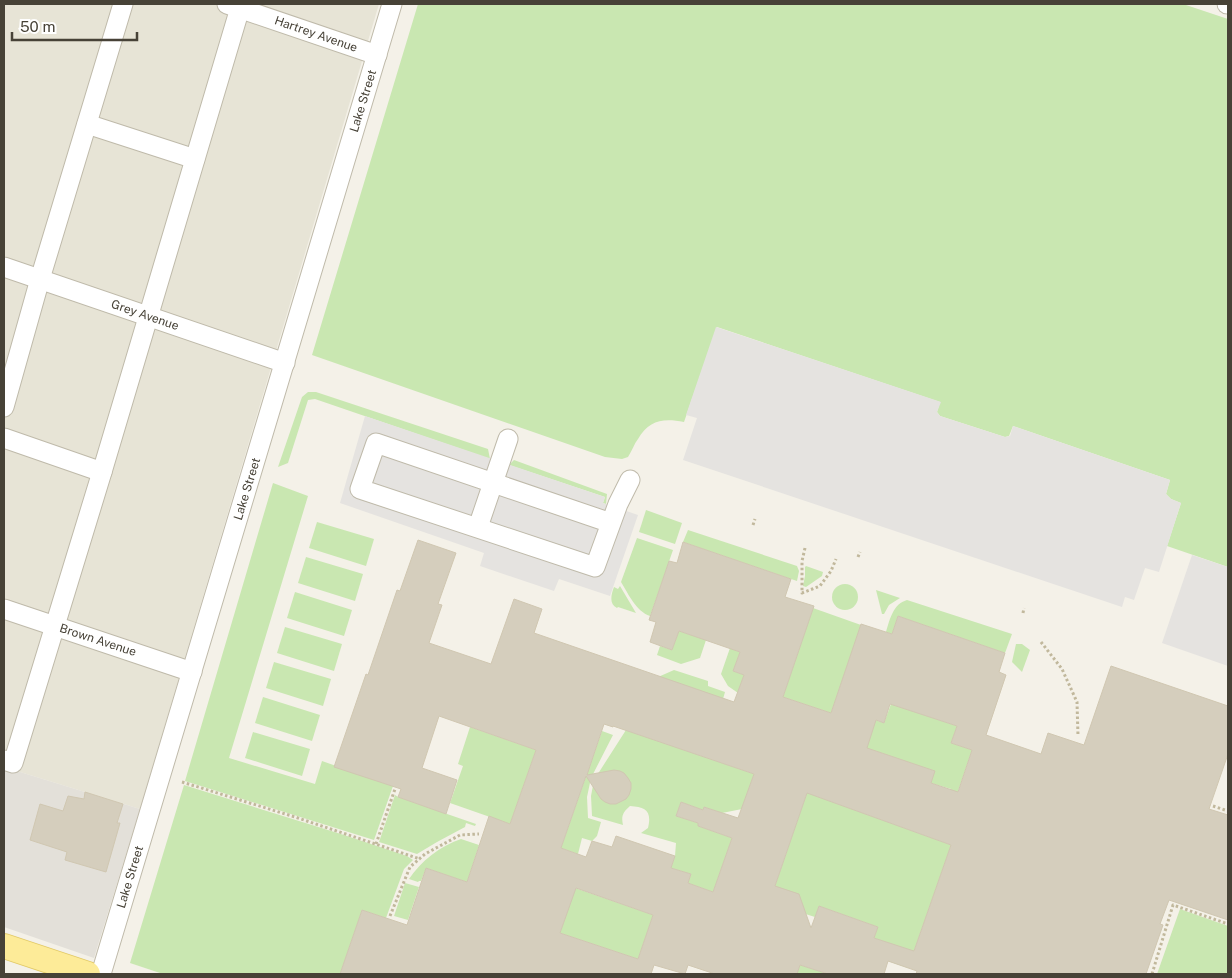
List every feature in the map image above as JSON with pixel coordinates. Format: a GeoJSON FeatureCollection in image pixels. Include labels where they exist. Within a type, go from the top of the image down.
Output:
{"type":"FeatureCollection","features":[{"type":"Feature","properties":{"kind":"main road"},"geometry":{"type":"LineString","coordinates":[[4,946],[88,974]]}},
{"type":"Feature","properties":{"kind":"street"},"geometry":{"type":"LineString","coordinates":[[4,407],[122,4]]}},
{"type":"Feature","properties":{"kind":"street","name":"Lake Street"},"geometry":{"type":"LineString","coordinates":[[101,974],[392,4]]}},
{"type":"Feature","properties":{"kind":"street"},"geometry":{"type":"LineString","coordinates":[[4,760],[13,763],[102,472],[195,159],[234,6]]}},
{"type":"Feature","properties":{"kind":"street","name":"Hartrey Avenue"},"geometry":{"type":"LineString","coordinates":[[234,6],[377,55]]}},
{"type":"Feature","properties":{"kind":"street"},"geometry":{"type":"LineString","coordinates":[[87,124],[195,159]]}},
{"type":"Feature","properties":{"kind":"street","name":"Grey Avenue"},"geometry":{"type":"LineString","coordinates":[[4,267],[285,363]]}},
{"type":"Feature","properties":{"kind":"street"},"geometry":{"type":"LineString","coordinates":[[4,438],[102,472]]}},
{"type":"Feature","properties":{"kind":"street"},"geometry":{"type":"LineString","coordinates":[[478,527],[508,438]]}},
{"type":"Feature","properties":{"kind":"street"},"geometry":{"type":"LineString","coordinates":[[611,523],[376,442],[360,489],[595,567],[618,504],[630,480]]}},
{"type":"Feature","properties":{"kind":"street","name":"Brown Avenue"},"geometry":{"type":"LineString","coordinates":[[4,609],[192,672]]}},
{"type":"Feature","properties":{"kind":"path"},"geometry":{"type":"LineString","coordinates":[[753,524],[755,519]]}},
{"type":"Feature","properties":{"kind":"path"},"geometry":{"type":"LineString","coordinates":[[805,548],[802,561],[802,593],[820,586],[832,571],[836,558]]}},
{"type":"Feature","properties":{"kind":"path"},"geometry":{"type":"LineString","coordinates":[[858,557],[860,552]]}},
{"type":"Feature","properties":{"kind":"path"},"geometry":{"type":"LineString","coordinates":[[1022,613],[1024,608]]}},
{"type":"Feature","properties":{"kind":"path"},"geometry":{"type":"LineString","coordinates":[[1041,642],[1062,669],[1077,702],[1078,736]]}},
{"type":"Feature","properties":{"kind":"path"},"geometry":{"type":"LineString","coordinates":[[182,782],[420,859]]}},
{"type":"Feature","properties":{"kind":"path"},"geometry":{"type":"LineString","coordinates":[[376,844],[396,789]]}},
{"type":"Feature","properties":{"kind":"path"},"geometry":{"type":"LineString","coordinates":[[1213,806],[1228,811]]}},
{"type":"Feature","properties":{"kind":"path"},"geometry":{"type":"LineString","coordinates":[[390,916],[410,867],[425,854],[460,835],[479,834]]}},
{"type":"Feature","properties":{"kind":"path"},"geometry":{"type":"LineString","coordinates":[[1152,974],[1172,905],[1228,924]]}},
{"type":"Feature","properties":{"kind":"shaded area"},"geometry":{"type":"Polygon","coordinates":[[[4,4],[379,4],[140,809],[4,767],[4,4]]]}},
{"type":"Feature","properties":{"kind":"shaded area"},"geometry":{"type":"Polygon","coordinates":[[[716,327],[941,402],[937,412],[940,416],[1005,437],[1010,436],[1013,426],[1170,480],[1166,494],[1171,499],[1181,503],[1159,572],[1145,568],[1134,600],[1125,597],[1122,607],[683,460],[697,418],[686,415],[716,327]]]}},
{"type":"Feature","properties":{"kind":"shaded area"},"geometry":{"type":"Polygon","coordinates":[[[365,416],[605,497],[603,503],[638,515],[610,596],[559,579],[554,591],[480,566],[484,553],[340,503],[365,416]]]}},
{"type":"Feature","properties":{"kind":"shaded area"},"geometry":{"type":"Polygon","coordinates":[[[1192,555],[1228,567],[1228,666],[1162,643],[1192,555]]]}},
{"type":"Feature","properties":{"kind":"shaded area"},"geometry":{"type":"Polygon","coordinates":[[[4,767],[140,809],[94,958],[4,927],[4,767]]]}},
{"type":"Feature","properties":{"kind":"green space"},"geometry":{"type":"Polygon","coordinates":[[[418,4],[1183,4],[1228,19],[1228,567],[1167,546],[1181,503],[1171,499],[1166,494],[1170,480],[1013,426],[1009,436],[1005,437],[940,416],[937,412],[940,402],[717,327],[684,422],[670,420],[652,424],[642,433],[628,457],[622,459],[605,457],[312,355],[418,4]]]}},
{"type":"Feature","properties":{"kind":"green space"},"geometry":{"type":"Polygon","coordinates":[[[308,392],[316,392],[488,449],[490,459],[315,399],[308,400],[288,463],[278,467],[302,397],[308,392]]]}},
{"type":"Feature","properties":{"kind":"green space"},"geometry":{"type":"Polygon","coordinates":[[[514,460],[607,494],[606,504],[603,503],[605,497],[509,465],[514,460]]]}},
{"type":"Feature","properties":{"kind":"green space"},"geometry":{"type":"Polygon","coordinates":[[[273,483],[308,496],[229,758],[315,784],[322,761],[393,786],[374,840],[185,781],[273,483]]]}},
{"type":"Feature","properties":{"kind":"green space"},"geometry":{"type":"Polygon","coordinates":[[[646,510],[682,523],[675,544],[639,532],[646,510]]]}},
{"type":"Feature","properties":{"kind":"green space"},"geometry":{"type":"Polygon","coordinates":[[[317,522],[374,539],[366,566],[309,548],[317,522]]]}},
{"type":"Feature","properties":{"kind":"green space"},"geometry":{"type":"Polygon","coordinates":[[[688,530],[797,566],[799,571],[797,581],[683,542],[688,530]]]}},
{"type":"Feature","properties":{"kind":"green space"},"geometry":{"type":"Polygon","coordinates":[[[637,538],[673,550],[650,616],[637,606],[621,582],[637,538]]]}},
{"type":"Feature","properties":{"kind":"green space"},"geometry":{"type":"Polygon","coordinates":[[[306,557],[363,574],[355,601],[298,583],[306,557]]]}},
{"type":"Feature","properties":{"kind":"green space"},"geometry":{"type":"Polygon","coordinates":[[[806,566],[823,572],[822,576],[806,587],[803,586],[806,566]]]}},
{"type":"Feature","properties":{"kind":"green space"},"geometry":{"type":"Polygon","coordinates":[[[845,584],[854,588],[858,597],[854,606],[845,610],[836,606],[832,597],[836,588],[845,584]]]}},
{"type":"Feature","properties":{"kind":"green space"},"geometry":{"type":"Polygon","coordinates":[[[620,586],[636,613],[614,606],[612,596],[614,587],[618,589],[620,586]]]}},
{"type":"Feature","properties":{"kind":"green space"},"geometry":{"type":"Polygon","coordinates":[[[876,590],[900,598],[889,605],[884,614],[882,614],[876,590]]]}},
{"type":"Feature","properties":{"kind":"green space"},"geometry":{"type":"Polygon","coordinates":[[[295,592],[352,610],[344,636],[287,618],[295,592]]]}},
{"type":"Feature","properties":{"kind":"green space"},"geometry":{"type":"Polygon","coordinates":[[[907,600],[1012,634],[1005,653],[898,616],[892,634],[886,632],[895,608],[907,600]]]}},
{"type":"Feature","properties":{"kind":"green space"},"geometry":{"type":"Polygon","coordinates":[[[813,608],[861,625],[831,713],[783,697],[813,608]]]}},
{"type":"Feature","properties":{"kind":"green space"},"geometry":{"type":"Polygon","coordinates":[[[285,627],[342,644],[334,671],[277,653],[285,627]]]}},
{"type":"Feature","properties":{"kind":"green space"},"geometry":{"type":"Polygon","coordinates":[[[679,631],[706,640],[700,658],[681,664],[657,655],[660,646],[672,650],[679,631]]]}},
{"type":"Feature","properties":{"kind":"green space"},"geometry":{"type":"Polygon","coordinates":[[[1016,644],[1022,644],[1030,650],[1022,672],[1012,662],[1016,644]]]}},
{"type":"Feature","properties":{"kind":"green space"},"geometry":{"type":"Polygon","coordinates":[[[730,648],[740,652],[733,671],[744,675],[738,693],[728,686],[721,674],[730,648]]]}},
{"type":"Feature","properties":{"kind":"green space"},"geometry":{"type":"Polygon","coordinates":[[[274,662],[331,679],[323,706],[266,688],[274,662]]]}},
{"type":"Feature","properties":{"kind":"green space"},"geometry":{"type":"Polygon","coordinates":[[[674,670],[708,681],[708,686],[725,692],[723,699],[649,681],[674,670]]]}},
{"type":"Feature","properties":{"kind":"green space"},"geometry":{"type":"Polygon","coordinates":[[[263,697],[320,715],[312,741],[255,723],[263,697]]]}},
{"type":"Feature","properties":{"kind":"green space"},"geometry":{"type":"Polygon","coordinates":[[[891,704],[957,726],[951,743],[972,750],[956,797],[949,795],[951,789],[931,783],[934,771],[875,751],[863,759],[875,720],[884,723],[891,704]]]}},
{"type":"Feature","properties":{"kind":"green space"},"geometry":{"type":"Polygon","coordinates":[[[470,727],[536,750],[510,824],[450,803],[463,766],[458,764],[470,727]]]}},
{"type":"Feature","properties":{"kind":"green space"},"geometry":{"type":"Polygon","coordinates":[[[626,730],[754,774],[742,809],[722,813],[704,807],[703,810],[681,802],[676,816],[698,823],[698,826],[732,838],[713,892],[688,883],[691,874],[671,868],[675,856],[676,843],[641,833],[648,828],[649,822],[648,814],[644,809],[630,806],[623,814],[623,825],[592,816],[591,796],[594,780],[626,730]]]}},
{"type":"Feature","properties":{"kind":"green space"},"geometry":{"type":"Polygon","coordinates":[[[602,731],[613,735],[591,778],[587,797],[588,818],[601,822],[597,836],[592,841],[582,838],[578,854],[561,848],[602,731]]]}},
{"type":"Feature","properties":{"kind":"green space"},"geometry":{"type":"Polygon","coordinates":[[[253,732],[310,749],[302,776],[245,758],[253,732]]]}},
{"type":"Feature","properties":{"kind":"green space"},"geometry":{"type":"Polygon","coordinates":[[[184,785],[344,835],[407,856],[413,860],[404,869],[386,918],[362,910],[340,974],[163,974],[130,963],[184,785]]]}},
{"type":"Feature","properties":{"kind":"green space"},"geometry":{"type":"Polygon","coordinates":[[[809,787],[816,796],[951,845],[908,968],[888,961],[894,945],[874,938],[878,927],[819,906],[815,917],[796,911],[774,889],[809,787]]]}},
{"type":"Feature","properties":{"kind":"green space"},"geometry":{"type":"Polygon","coordinates":[[[395,795],[476,824],[475,826],[466,823],[465,827],[417,854],[379,842],[395,795]]]}},
{"type":"Feature","properties":{"kind":"green space"},"geometry":{"type":"Polygon","coordinates":[[[461,839],[479,845],[467,882],[426,868],[421,881],[409,879],[419,866],[432,855],[461,839]]]}},
{"type":"Feature","properties":{"kind":"green space"},"geometry":{"type":"Polygon","coordinates":[[[405,883],[419,887],[408,920],[394,916],[405,883]]]}},
{"type":"Feature","properties":{"kind":"green space"},"geometry":{"type":"Polygon","coordinates":[[[575,888],[653,915],[638,959],[560,933],[575,888]]]}},
{"type":"Feature","properties":{"kind":"green space"},"geometry":{"type":"Polygon","coordinates":[[[1180,909],[1228,926],[1228,974],[1157,974],[1180,909]]]}},
{"type":"Feature","properties":{"kind":"green space"},"geometry":{"type":"Polygon","coordinates":[[[800,965],[828,974],[797,974],[800,965]]]}},
{"type":"Feature","properties":{"kind":"building"},"geometry":{"type":"Polygon","coordinates":[[[418,540],[456,553],[438,604],[442,605],[429,643],[491,664],[514,599],[542,609],[534,633],[734,702],[744,675],[733,671],[740,652],[679,631],[672,650],[650,642],[656,622],[649,620],[669,561],[677,563],[683,542],[791,579],[785,597],[814,606],[783,697],[831,713],[861,624],[892,634],[898,616],[1005,653],[999,672],[1006,675],[986,735],[1041,754],[1048,733],[1084,745],[1111,666],[1228,706],[1228,754],[1209,809],[1228,815],[1228,920],[1169,900],[1160,924],[1163,925],[1146,974],[916,974],[917,971],[888,961],[884,974],[828,974],[800,965],[797,974],[715,974],[688,965],[685,974],[654,965],[651,974],[340,974],[362,910],[407,925],[426,868],[467,882],[489,816],[510,824],[536,750],[439,716],[422,768],[457,780],[446,814],[398,797],[401,789],[334,767],[397,590],[400,591],[418,540]],[[890,704],[884,723],[876,720],[867,748],[935,771],[931,783],[958,792],[972,750],[951,743],[957,726],[890,704]],[[604,724],[587,775],[614,770],[620,771],[624,773],[631,783],[629,795],[626,799],[616,804],[605,802],[586,776],[561,848],[586,857],[592,841],[612,847],[616,836],[675,856],[671,868],[691,874],[688,883],[713,892],[732,838],[698,826],[698,823],[676,816],[681,802],[703,810],[704,807],[738,818],[754,774],[604,724]],[[807,793],[775,886],[799,894],[811,928],[819,906],[878,927],[874,938],[914,951],[951,845],[807,793]],[[576,888],[560,933],[638,959],[653,915],[576,888]]]}},
{"type":"Feature","properties":{"kind":"building"},"geometry":{"type":"Polygon","coordinates":[[[85,792],[123,804],[117,823],[120,823],[106,872],[65,860],[67,852],[30,840],[40,804],[63,811],[68,796],[84,799],[85,792]]]}}]}
